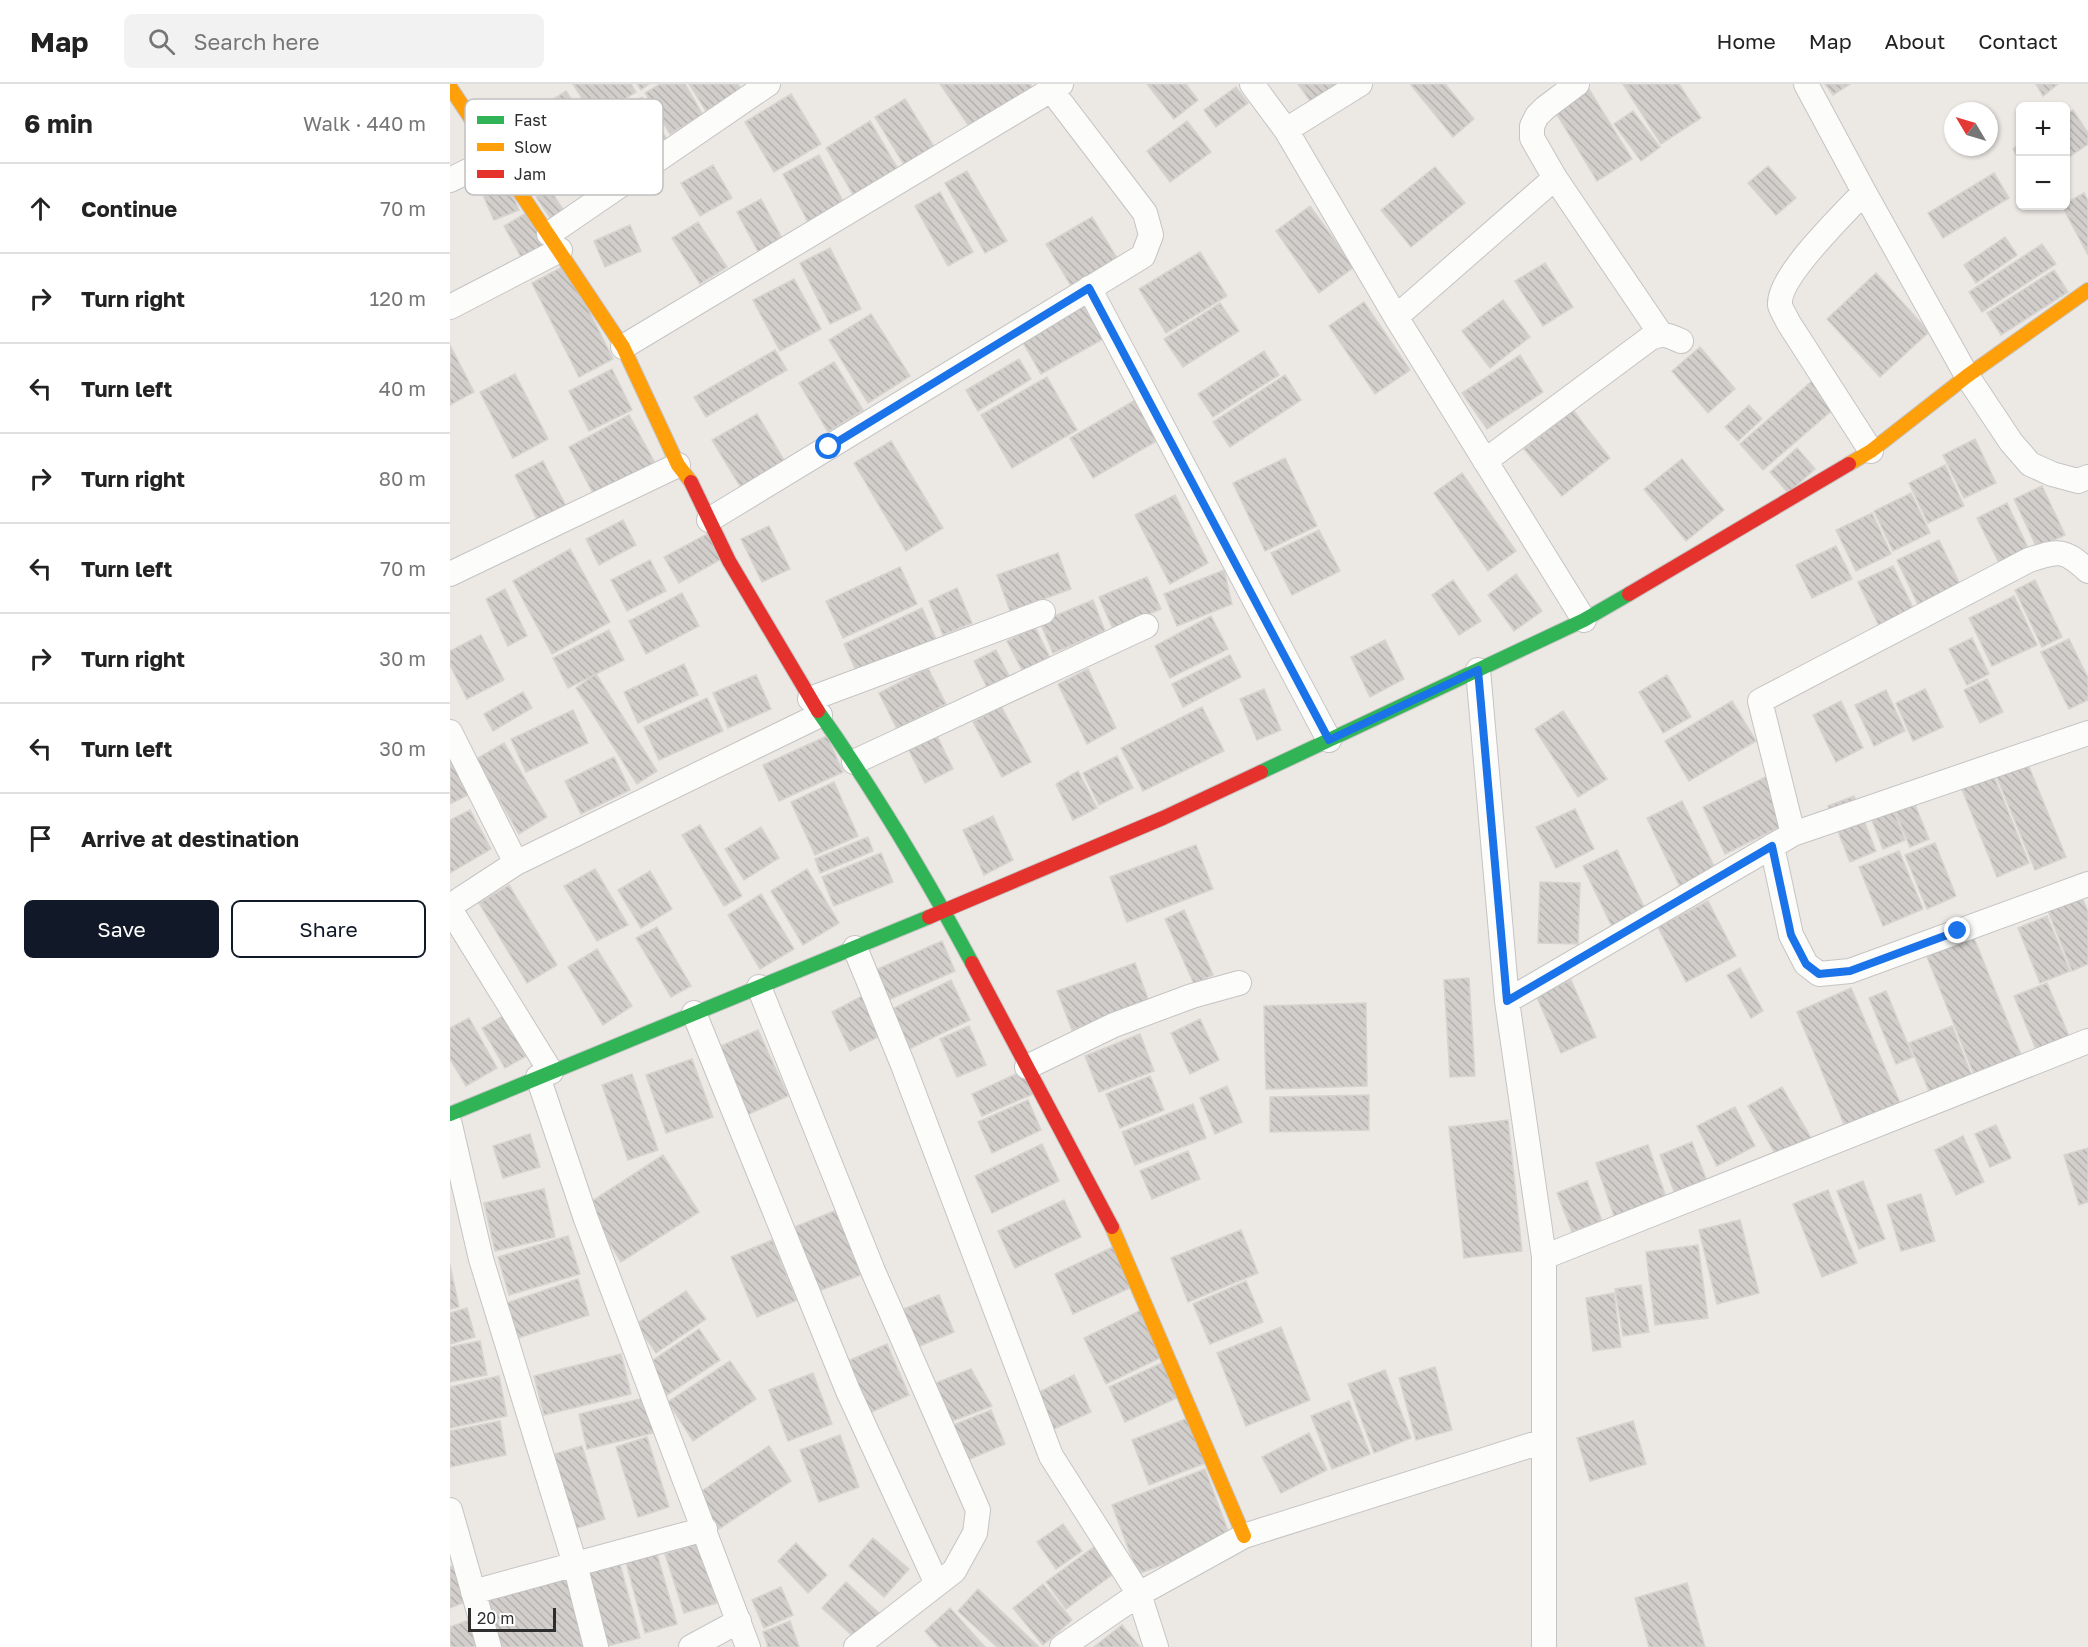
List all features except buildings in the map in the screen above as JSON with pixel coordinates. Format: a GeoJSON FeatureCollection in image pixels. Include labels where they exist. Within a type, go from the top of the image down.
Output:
{"type":"FeatureCollection","features":[{"type":"Feature","properties":{"kind":"street"},"geometry":{"type":"LineString","coordinates":[[663,162],[768,84]]}},
{"type":"Feature","properties":{"kind":"street"},"geometry":{"type":"LineString","coordinates":[[1252,84],[1286,130],[1396,317],[1584,620]]}},
{"type":"Feature","properties":{"kind":"street"},"geometry":{"type":"LineString","coordinates":[[1286,130],[1360,84]]}},
{"type":"Feature","properties":{"kind":"street"},"geometry":{"type":"LineString","coordinates":[[1485,461],[1649,339],[1670,337],[1555,178],[1532,138],[1532,126],[1545,108],[1576,84]]}},
{"type":"Feature","properties":{"kind":"street"},"geometry":{"type":"LineString","coordinates":[[1806,84],[1967,376],[2011,442],[2030,464],[2052,474],[2078,481],[2088,477]]}},
{"type":"Feature","properties":{"kind":"street"},"geometry":{"type":"LineString","coordinates":[[450,85],[465,108]]}},
{"type":"Feature","properties":{"kind":"street"},"geometry":{"type":"LineString","coordinates":[[622,347],[1056,88],[1146,213],[1151,235],[1143,256],[709,520]]}},
{"type":"Feature","properties":{"kind":"street"},"geometry":{"type":"LineString","coordinates":[[450,180],[465,172]]}},
{"type":"Feature","properties":{"kind":"street"},"geometry":{"type":"LineString","coordinates":[[1396,317],[1555,178]]}},
{"type":"Feature","properties":{"kind":"street"},"geometry":{"type":"LineString","coordinates":[[1864,192],[1794,269],[1784,287],[1780,305],[1788,322],[1871,451]]}},
{"type":"Feature","properties":{"kind":"street"},"geometry":{"type":"LineString","coordinates":[[523,195],[622,347],[678,465],[689,479],[729,561],[815,707],[854,762],[944,911],[1116,1233],[1244,1536]]}},
{"type":"Feature","properties":{"kind":"street"},"geometry":{"type":"LineString","coordinates":[[450,307],[555,242],[618,195]]}},
{"type":"Feature","properties":{"kind":"street"},"geometry":{"type":"LineString","coordinates":[[1089,288],[1329,740]]}},
{"type":"Feature","properties":{"kind":"street"},"geometry":{"type":"LineString","coordinates":[[450,1114],[855,948],[1163,818],[1584,620],[1871,451],[1967,376],[2088,290]]}},
{"type":"Feature","properties":{"kind":"street"},"geometry":{"type":"LineString","coordinates":[[450,574],[678,465]]}},
{"type":"Feature","properties":{"kind":"street"},"geometry":{"type":"LineString","coordinates":[[2088,571],[2073,557],[2053,552],[2029,560],[1760,701],[1782,840],[1791,935],[1806,964],[1819,974],[1850,971],[2088,884]]}},
{"type":"Feature","properties":{"kind":"street"},"geometry":{"type":"LineString","coordinates":[[748,1647],[586,1219],[544,1074],[450,908],[516,863],[815,707],[1043,612]]}},
{"type":"Feature","properties":{"kind":"street"},"geometry":{"type":"LineString","coordinates":[[854,762],[1146,626]]}},
{"type":"Feature","properties":{"kind":"street"},"geometry":{"type":"LineString","coordinates":[[1478,670],[1507,1001],[1544,1257],[1544,1647]]}},
{"type":"Feature","properties":{"kind":"street"},"geometry":{"type":"LineString","coordinates":[[450,732],[516,863]]}},
{"type":"Feature","properties":{"kind":"street"},"geometry":{"type":"LineString","coordinates":[[1507,1001],[1782,840],[2088,733]]}},
{"type":"Feature","properties":{"kind":"street"},"geometry":{"type":"LineString","coordinates":[[855,948],[903,1065],[1052,1456],[1139,1594],[1156,1647]]}},
{"type":"Feature","properties":{"kind":"street"},"geometry":{"type":"LineString","coordinates":[[1027,1067],[1114,1026],[1192,996],[1239,983]]}},
{"type":"Feature","properties":{"kind":"street"},"geometry":{"type":"LineString","coordinates":[[759,987],[873,1271],[978,1510],[975,1533],[954,1571],[856,1647]]}},
{"type":"Feature","properties":{"kind":"street"},"geometry":{"type":"LineString","coordinates":[[694,1013],[848,1391],[937,1584]]}},
{"type":"Feature","properties":{"kind":"street"},"geometry":{"type":"LineString","coordinates":[[1544,1257],[2088,1041]]}},
{"type":"Feature","properties":{"kind":"street"},"geometry":{"type":"LineString","coordinates":[[450,1125],[481,1259],[574,1564],[596,1647]]}},
{"type":"Feature","properties":{"kind":"street"},"geometry":{"type":"LineString","coordinates":[[1062,1647],[1139,1594],[1244,1536],[1544,1441]]}},
{"type":"Feature","properties":{"kind":"street"},"geometry":{"type":"LineString","coordinates":[[450,1510],[489,1647]]}},
{"type":"Feature","properties":{"kind":"street"},"geometry":{"type":"LineString","coordinates":[[473,1592],[705,1529]]}},
{"type":"Feature","properties":{"kind":"street"},"geometry":{"type":"LineString","coordinates":[[691,1647],[739,1621]]}},
{"type":"Feature","properties":{"kind":"traffic: fast"},"geometry":{"type":"LineString","coordinates":[[1261,772],[1584,620],[1629,594]]}},
{"type":"Feature","properties":{"kind":"traffic: fast"},"geometry":{"type":"LineString","coordinates":[[818,711],[860,772],[899,835],[972,963]]}},
{"type":"Feature","properties":{"kind":"traffic: fast"},"geometry":{"type":"LineString","coordinates":[[450,1114],[929,917]]}},
{"type":"Feature","properties":{"kind":"traffic: slow"},"geometry":{"type":"LineString","coordinates":[[450,87],[465,110]]}},
{"type":"Feature","properties":{"kind":"traffic: slow"},"geometry":{"type":"LineString","coordinates":[[522,195],[623,347],[678,465],[691,482]]}},
{"type":"Feature","properties":{"kind":"traffic: slow"},"geometry":{"type":"LineString","coordinates":[[1849,464],[1871,451],[1967,376],[2088,290]]}},
{"type":"Feature","properties":{"kind":"traffic: slow"},"geometry":{"type":"LineString","coordinates":[[1112,1227],[1244,1536]]}},
{"type":"Feature","properties":{"kind":"traffic: jam"},"geometry":{"type":"LineString","coordinates":[[1629,594],[1849,464]]}},
{"type":"Feature","properties":{"kind":"traffic: jam"},"geometry":{"type":"LineString","coordinates":[[691,482],[729,561],[818,711]]}},
{"type":"Feature","properties":{"kind":"traffic: jam"},"geometry":{"type":"LineString","coordinates":[[929,917],[1163,818],[1261,772]]}},
{"type":"Feature","properties":{"kind":"traffic: jam"},"geometry":{"type":"LineString","coordinates":[[972,963],[1112,1227]]}},
{"type":"Feature","properties":{"kind":"route"},"geometry":{"type":"LineString","coordinates":[[829,447],[1089,288],[1329,740],[1478,670],[1507,1001],[1772,846],[1791,935],[1806,964],[1819,974],[1850,971],[1958,931]]}}]}
